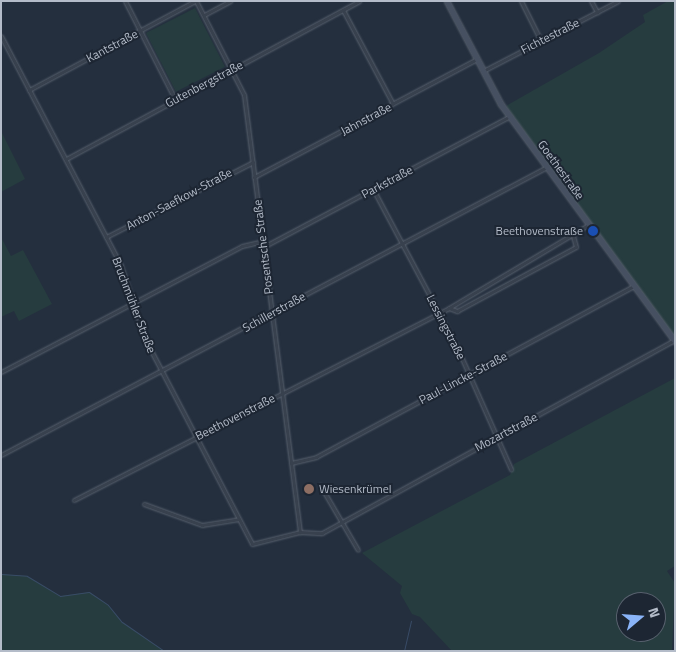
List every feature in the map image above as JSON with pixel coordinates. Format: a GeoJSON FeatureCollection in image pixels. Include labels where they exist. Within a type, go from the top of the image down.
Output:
{"type":"FeatureCollection","features":[{"type":"Feature","properties":{"kind":"street"},"geometry":{"type":"LineString","coordinates":[[125,1],[139,32],[175,99]]}},
{"type":"Feature","properties":{"kind":"street","name":"Kantstraße"},"geometry":{"type":"LineString","coordinates":[[29,90],[196,1]]}},
{"type":"Feature","properties":{"kind":"street","name":"Posentsche Straße"},"geometry":{"type":"LineString","coordinates":[[196,1],[244,95],[281,394],[290,435],[291,463],[300,532]]}},
{"type":"Feature","properties":{"kind":"street"},"geometry":{"type":"LineString","coordinates":[[204,16],[230,1]]}},
{"type":"Feature","properties":{"kind":"street","name":"Gutenbergstraße"},"geometry":{"type":"LineString","coordinates":[[66,159],[358,1]]}},
{"type":"Feature","properties":{"kind":"street","name":"Goethestraße"},"geometry":{"type":"LineString","coordinates":[[448,1],[477,60],[510,116],[674,341]]}},
{"type":"Feature","properties":{"kind":"street"},"geometry":{"type":"LineString","coordinates":[[521,1],[541,41]]}},
{"type":"Feature","properties":{"kind":"street"},"geometry":{"type":"LineString","coordinates":[[591,1],[597,12]]}},
{"type":"Feature","properties":{"kind":"street","name":"Fichtestraße"},"geometry":{"type":"LineString","coordinates":[[483,71],[618,1]]}},
{"type":"Feature","properties":{"kind":"street"},"geometry":{"type":"LineString","coordinates":[[343,10],[393,104]]}},
{"type":"Feature","properties":{"kind":"street","name":"Bruchmühler Straße"},"geometry":{"type":"LineString","coordinates":[[1,36],[121,266],[132,303],[162,371],[252,544],[300,532],[315,535],[339,522]]}},
{"type":"Feature","properties":{"kind":"street","name":"Jahnstraße"},"geometry":{"type":"LineString","coordinates":[[254,177],[477,60]]}},
{"type":"Feature","properties":{"kind":"street","name":"Parkstraße"},"geometry":{"type":"LineString","coordinates":[[263,247],[510,116]]}},
{"type":"Feature","properties":{"kind":"street","name":"Anton-Saefkow-Straße"},"geometry":{"type":"LineString","coordinates":[[106,237],[253,162]]}},
{"type":"Feature","properties":{"kind":"street","name":"Schillerstraße"},"geometry":{"type":"LineString","coordinates":[[1,455],[546,167]]}},
{"type":"Feature","properties":{"kind":"street","name":"Lessingstraße"},"geometry":{"type":"LineString","coordinates":[[374,189],[439,313],[511,469]]}},
{"type":"Feature","properties":{"kind":"street","name":"Beethovenstraße"},"geometry":{"type":"LineString","coordinates":[[74,500],[449,308],[573,236],[588,225]]}},
{"type":"Feature","properties":{"kind":"street","name":"Beethovenstraße"},"geometry":{"type":"LineString","coordinates":[[449,308],[457,311],[576,248],[573,236]]}},
{"type":"Feature","properties":{"kind":"street"},"geometry":{"type":"LineString","coordinates":[[1,372],[242,246],[263,241]]}},
{"type":"Feature","properties":{"kind":"street","name":"Paul-Lincke-Straße"},"geometry":{"type":"LineString","coordinates":[[291,463],[316,457],[633,286]]}},
{"type":"Feature","properties":{"kind":"street","name":"Mozartstraße"},"geometry":{"type":"LineString","coordinates":[[339,522],[674,341]]}},
{"type":"Feature","properties":{"kind":"street"},"geometry":{"type":"LineString","coordinates":[[320,485],[339,522],[358,550]]}},
{"type":"Feature","properties":{"kind":"street"},"geometry":{"type":"LineString","coordinates":[[144,504],[202,525],[238,519]]}},
{"type":"Feature","properties":{"kind":"green space"},"geometry":{"type":"Polygon","coordinates":[[[668,1],[675,1],[675,339],[506,106],[599,53],[645,22],[643,15],[668,1]]]}},
{"type":"Feature","properties":{"kind":"green space"},"geometry":{"type":"Polygon","coordinates":[[[195,8],[225,67],[176,92],[146,33],[195,8]]]}},
{"type":"Feature","properties":{"kind":"green space"},"geometry":{"type":"Polygon","coordinates":[[[1,131],[25,179],[1,192],[1,131]]]}},
{"type":"Feature","properties":{"kind":"green space"},"geometry":{"type":"Polygon","coordinates":[[[1,237],[11,256],[23,250],[52,304],[19,321],[14,311],[1,317],[1,237]]]}},
{"type":"Feature","properties":{"kind":"green space"},"geometry":{"type":"Polygon","coordinates":[[[675,378],[675,566],[667,571],[675,583],[672,651],[452,651],[420,617],[412,614],[400,593],[402,586],[362,553],[510,475],[514,464],[675,378]]]}},
{"type":"Feature","properties":{"kind":"green space"},"geometry":{"type":"Polygon","coordinates":[[[1,574],[27,576],[60,596],[89,592],[108,605],[122,622],[164,651],[1,651],[1,574]]]}},
{"type":"Feature","properties":{"kind":"waterway"},"geometry":{"type":"LineString","coordinates":[[1,574],[27,576],[60,596],[89,592],[108,605],[122,622],[164,651]]}},
{"type":"Feature","properties":{"kind":"waterway"},"geometry":{"type":"LineString","coordinates":[[404,651],[411,621]]}},
{"type":"Feature","properties":{"kind":"place","name":"Beethovenstraße"},"geometry":{"type":"Point","coordinates":[593,231]}},
{"type":"Feature","properties":{"kind":"place","name":"Wiesenkrümel"},"geometry":{"type":"Point","coordinates":[309,489]}}]}
